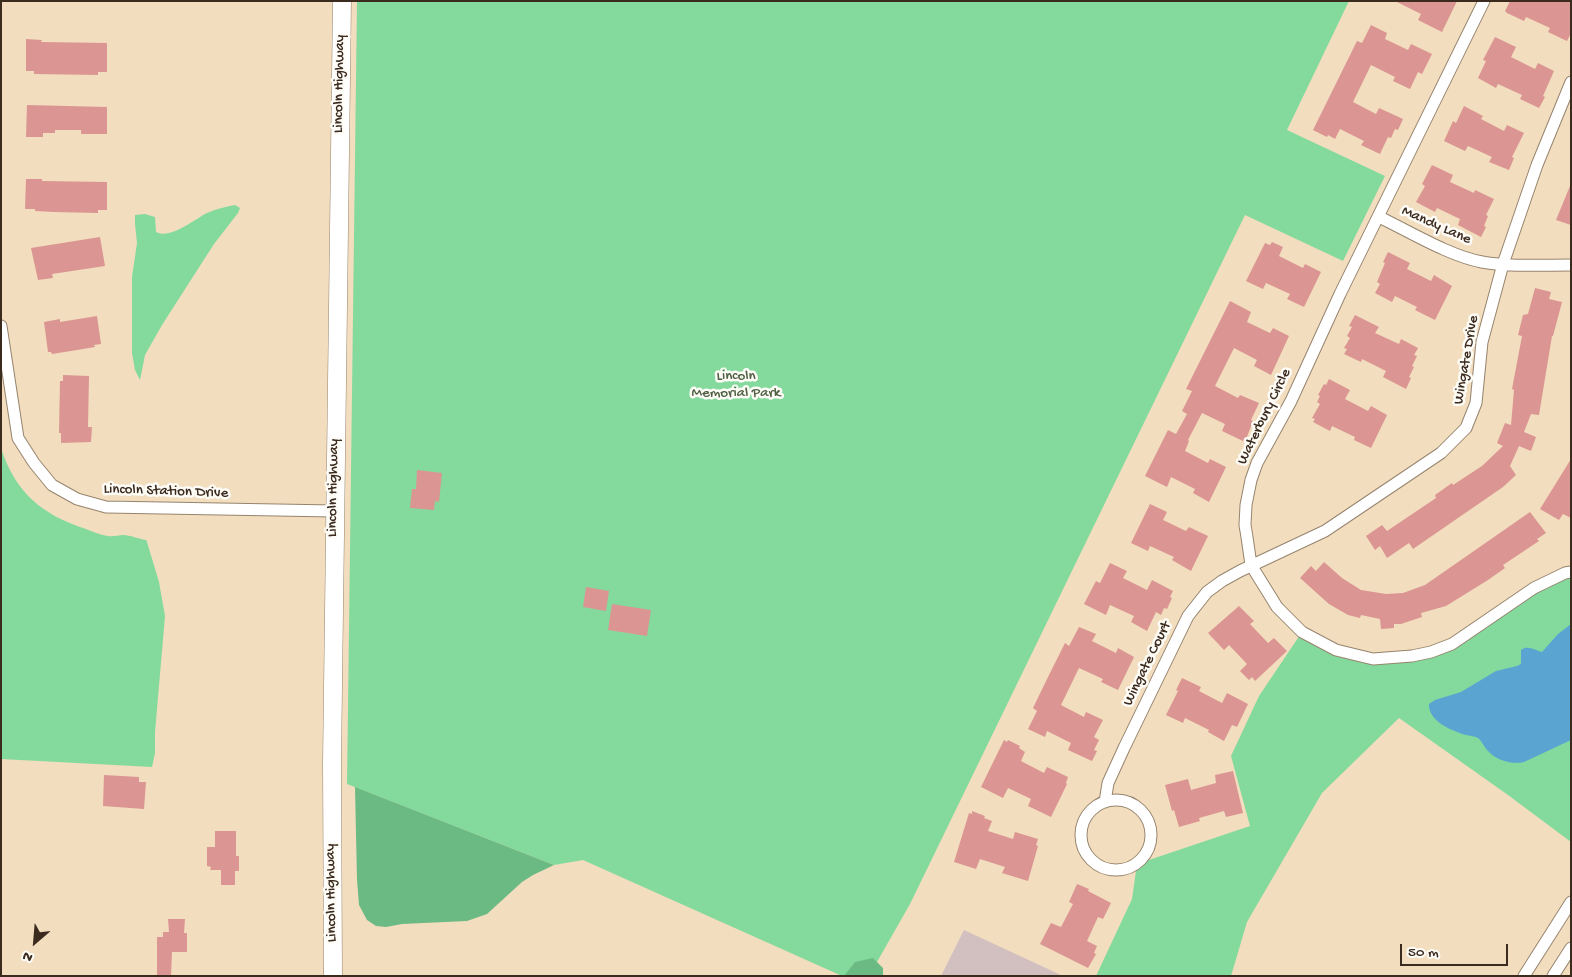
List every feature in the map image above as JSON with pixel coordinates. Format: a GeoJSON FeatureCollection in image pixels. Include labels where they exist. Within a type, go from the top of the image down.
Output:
{"type":"FeatureCollection","features":[{"type":"Feature","properties":{"kind":"main road","name":"Lincoln Highway"},"geometry":{"type":"LineString","coordinates":[[333,976],[334,511],[342,1]]}},
{"type":"Feature","properties":{"kind":"street","name":"Waterbury Circle"},"geometry":{"type":"LineString","coordinates":[[1484,1],[1290,401],[1257,463],[1251,480],[1245,525],[1251,565],[1277,607],[1302,632],[1336,650],[1373,660],[1412,656],[1431,652],[1452,644],[1534,588],[1571,572]]}},
{"type":"Feature","properties":{"kind":"street","name":"Wingate Drive"},"geometry":{"type":"LineString","coordinates":[[1251,565],[1324,531],[1441,453],[1466,428],[1476,404],[1482,342],[1503,264],[1537,165],[1571,82]]}},
{"type":"Feature","properties":{"kind":"street","name":"Mandy Lane"},"geometry":{"type":"LineString","coordinates":[[1379,217],[1462,256],[1482,262],[1571,265]]}},
{"type":"Feature","properties":{"kind":"street","name":"Lincoln Station Drive"},"geometry":{"type":"LineString","coordinates":[[1,326],[18,438],[52,486],[77,499],[106,507],[334,511]]}},
{"type":"Feature","properties":{"kind":"street","name":"Wingate Court"},"geometry":{"type":"LineString","coordinates":[[1105,802],[1108,783],[1120,756],[1188,616],[1207,592],[1222,581],[1251,565]]}},
{"type":"Feature","properties":{"kind":"street"},"geometry":{"type":"LineString","coordinates":[[1125,801],[1134,805],[1148,820],[1151,840],[1148,849],[1144,858],[1129,868],[1116,870],[1101,867],[1092,862],[1082,847],[1081,830],[1084,821],[1096,806],[1105,802],[1125,801]]}},
{"type":"Feature","properties":{"kind":"street"},"geometry":{"type":"LineString","coordinates":[[1524,976],[1571,902]]}},
{"type":"Feature","properties":{"kind":"street"},"geometry":{"type":"LineString","coordinates":[[1553,976],[1571,948]]}},
{"type":"Feature","properties":{"kind":"shaded area"},"geometry":{"type":"Polygon","coordinates":[[[964,930],[1063,976],[941,976],[964,930]]]}},
{"type":"Feature","properties":{"kind":"green space","name":"Lincoln Memorial Park"},"geometry":{"type":"Polygon","coordinates":[[[357,1],[1349,1],[1287,130],[1385,176],[1343,261],[1245,215],[910,904],[869,976],[842,976],[583,860],[554,865],[347,784],[357,1]]]}},
{"type":"Feature","properties":{"kind":"green space"},"geometry":{"type":"Polygon","coordinates":[[[235,205],[240,208],[238,213],[214,244],[145,355],[140,380],[135,370],[132,353],[132,277],[137,243],[135,215],[145,214],[155,217],[156,232],[162,234],[182,228],[207,213],[235,205]]]}},
{"type":"Feature","properties":{"kind":"green space"},"geometry":{"type":"Polygon","coordinates":[[[1,448],[7,464],[22,489],[43,509],[56,517],[105,536],[123,535],[146,540],[147,542],[159,582],[165,616],[155,732],[155,753],[152,767],[1,759],[1,448]]]}},
{"type":"Feature","properties":{"kind":"green space"},"geometry":{"type":"Polygon","coordinates":[[[1571,572],[1571,842],[1399,718],[1322,793],[1247,922],[1231,976],[1096,976],[1132,899],[1137,864],[1250,826],[1231,756],[1259,696],[1302,632],[1373,659],[1431,652],[1571,572]]]}},
{"type":"Feature","properties":{"kind":"green space"},"geometry":{"type":"Polygon","coordinates":[[[355,787],[554,865],[522,882],[487,914],[467,921],[402,924],[386,927],[376,926],[367,920],[359,905],[355,787]]]}},
{"type":"Feature","properties":{"kind":"green space"},"geometry":{"type":"Polygon","coordinates":[[[873,958],[883,968],[883,976],[844,976],[855,962],[873,958]]]}},
{"type":"Feature","properties":{"kind":"water"},"geometry":{"type":"Polygon","coordinates":[[[1571,624],[1571,740],[1524,762],[1509,762],[1491,754],[1478,738],[1448,728],[1432,715],[1429,704],[1435,700],[1461,692],[1496,671],[1521,664],[1521,650],[1529,648],[1542,652],[1558,634],[1571,624]]]}},
{"type":"Feature","properties":{"kind":"building"},"geometry":{"type":"Polygon","coordinates":[[[1395,1],[1457,1],[1442,32],[1418,20],[1421,14],[1395,1]]]}},
{"type":"Feature","properties":{"kind":"building"},"geometry":{"type":"Polygon","coordinates":[[[1510,1],[1571,1],[1571,33],[1567,41],[1548,32],[1550,28],[1526,17],[1524,21],[1507,13],[1505,11],[1510,1]]]}},
{"type":"Feature","properties":{"kind":"building"},"geometry":{"type":"Polygon","coordinates":[[[1371,25],[1387,33],[1385,39],[1408,50],[1411,44],[1432,54],[1422,74],[1418,72],[1410,89],[1393,81],[1395,77],[1371,65],[1353,102],[1376,114],[1379,108],[1403,119],[1398,130],[1395,129],[1391,138],[1388,137],[1380,154],[1361,145],[1364,141],[1340,129],[1335,139],[1313,130],[1357,41],[1362,43],[1371,25]]]}},
{"type":"Feature","properties":{"kind":"building"},"geometry":{"type":"Polygon","coordinates":[[[1495,37],[1516,47],[1511,57],[1535,69],[1538,63],[1554,71],[1539,108],[1520,99],[1522,95],[1498,84],[1496,88],[1478,78],[1486,61],[1483,60],[1495,37]]]}},
{"type":"Feature","properties":{"kind":"building"},"geometry":{"type":"Polygon","coordinates":[[[26,39],[42,40],[41,42],[107,43],[107,72],[98,72],[98,75],[34,74],[34,71],[26,71],[26,39]]]}},
{"type":"Feature","properties":{"kind":"building"},"geometry":{"type":"Polygon","coordinates":[[[27,105],[107,107],[107,134],[81,134],[81,130],[55,130],[55,133],[43,133],[43,137],[26,137],[27,105]]]}},
{"type":"Feature","properties":{"kind":"building"},"geometry":{"type":"Polygon","coordinates":[[[1464,106],[1483,116],[1481,119],[1504,131],[1507,125],[1524,133],[1512,157],[1514,158],[1509,170],[1489,162],[1492,157],[1468,146],[1465,151],[1444,141],[1453,121],[1456,123],[1464,106]]]}},
{"type":"Feature","properties":{"kind":"building"},"geometry":{"type":"Polygon","coordinates":[[[1432,165],[1453,175],[1450,182],[1474,193],[1475,190],[1494,199],[1486,215],[1488,216],[1484,226],[1486,227],[1481,237],[1458,225],[1460,219],[1437,208],[1435,212],[1416,202],[1425,186],[1422,184],[1432,165]]]}},
{"type":"Feature","properties":{"kind":"building"},"geometry":{"type":"Polygon","coordinates":[[[26,179],[107,182],[107,210],[98,210],[98,213],[25,209],[26,179]]]}},
{"type":"Feature","properties":{"kind":"building"},"geometry":{"type":"Polygon","coordinates":[[[1571,186],[1571,225],[1556,220],[1571,186]]]}},
{"type":"Feature","properties":{"kind":"building"},"geometry":{"type":"Polygon","coordinates":[[[100,237],[105,266],[52,274],[53,278],[38,280],[31,248],[100,237]]]}},
{"type":"Feature","properties":{"kind":"building"},"geometry":{"type":"Polygon","coordinates":[[[1272,242],[1283,247],[1279,256],[1303,268],[1305,264],[1321,272],[1304,307],[1287,299],[1290,294],[1266,283],[1263,289],[1246,281],[1265,243],[1270,245],[1272,242]]]}},
{"type":"Feature","properties":{"kind":"building"},"geometry":{"type":"Polygon","coordinates":[[[1388,252],[1410,263],[1407,269],[1431,281],[1434,275],[1452,286],[1435,320],[1415,310],[1417,307],[1395,296],[1392,302],[1375,293],[1380,284],[1377,282],[1388,252]]]}},
{"type":"Feature","properties":{"kind":"building"},"geometry":{"type":"Polygon","coordinates":[[[1535,288],[1551,292],[1549,299],[1562,302],[1552,336],[1539,415],[1531,414],[1524,432],[1536,437],[1531,451],[1519,446],[1510,466],[1516,475],[1503,487],[1413,549],[1409,543],[1387,558],[1380,546],[1375,550],[1366,536],[1382,525],[1387,531],[1436,498],[1435,495],[1452,483],[1453,485],[1482,466],[1503,446],[1497,443],[1505,423],[1511,425],[1514,390],[1512,389],[1522,336],[1518,335],[1523,315],[1528,314],[1535,288]]]}},
{"type":"Feature","properties":{"kind":"building"},"geometry":{"type":"Polygon","coordinates":[[[1230,301],[1251,312],[1247,322],[1270,333],[1273,328],[1289,336],[1271,375],[1254,366],[1257,360],[1234,348],[1215,386],[1238,398],[1240,395],[1259,403],[1251,420],[1253,421],[1245,442],[1222,431],[1225,424],[1202,413],[1188,440],[1185,451],[1208,463],[1210,459],[1226,467],[1209,502],[1193,493],[1195,489],[1171,477],[1167,487],[1145,476],[1168,430],[1176,434],[1187,414],[1182,411],[1192,391],[1186,389],[1230,301]]]}},
{"type":"Feature","properties":{"kind":"building"},"geometry":{"type":"Polygon","coordinates":[[[1355,315],[1379,327],[1375,333],[1399,344],[1401,339],[1418,348],[1414,355],[1417,356],[1412,366],[1414,367],[1406,389],[1383,377],[1386,371],[1362,359],[1361,362],[1344,354],[1347,349],[1344,348],[1350,338],[1347,336],[1352,327],[1349,326],[1355,315]]]}},
{"type":"Feature","properties":{"kind":"building"},"geometry":{"type":"Polygon","coordinates":[[[97,316],[101,344],[94,345],[95,347],[52,354],[48,352],[44,322],[60,319],[60,322],[97,316]]]}},
{"type":"Feature","properties":{"kind":"building"},"geometry":{"type":"Polygon","coordinates":[[[63,375],[89,376],[88,427],[92,427],[91,442],[61,443],[61,433],[59,433],[60,381],[63,381],[63,375]]]}},
{"type":"Feature","properties":{"kind":"building"},"geometry":{"type":"Polygon","coordinates":[[[1329,379],[1350,390],[1345,399],[1368,411],[1371,406],[1387,415],[1371,448],[1354,440],[1355,437],[1332,426],[1330,431],[1313,422],[1315,419],[1312,418],[1320,404],[1317,402],[1320,396],[1318,395],[1329,379]]]}},
{"type":"Feature","properties":{"kind":"building"},"geometry":{"type":"Polygon","coordinates":[[[1571,459],[1571,518],[1563,514],[1559,520],[1540,509],[1571,459]]]}},
{"type":"Feature","properties":{"kind":"building"},"geometry":{"type":"Polygon","coordinates":[[[417,470],[442,473],[439,502],[435,501],[434,510],[410,508],[412,489],[416,489],[417,470]]]}},
{"type":"Feature","properties":{"kind":"building"},"geometry":{"type":"Polygon","coordinates":[[[1150,504],[1167,512],[1163,520],[1186,531],[1189,527],[1208,536],[1191,571],[1172,560],[1174,557],[1150,546],[1148,551],[1131,543],[1150,504]]]}},
{"type":"Feature","properties":{"kind":"building"},"geometry":{"type":"Polygon","coordinates":[[[1530,512],[1546,533],[1537,539],[1539,541],[1503,565],[1505,568],[1488,580],[1446,606],[1421,613],[1422,617],[1401,624],[1394,624],[1394,628],[1381,629],[1380,619],[1361,615],[1360,618],[1348,615],[1329,604],[1300,578],[1311,566],[1316,571],[1324,562],[1342,578],[1361,590],[1386,594],[1403,593],[1425,585],[1530,512]]]}},
{"type":"Feature","properties":{"kind":"building"},"geometry":{"type":"Polygon","coordinates":[[[1110,563],[1127,571],[1123,578],[1147,590],[1152,580],[1173,591],[1167,609],[1164,608],[1161,615],[1156,612],[1147,631],[1131,622],[1134,616],[1110,605],[1106,615],[1084,604],[1096,581],[1100,583],[1110,563]]]}},
{"type":"Feature","properties":{"kind":"building"},"geometry":{"type":"Polygon","coordinates":[[[586,587],[609,591],[606,611],[583,607],[586,587]]]}},
{"type":"Feature","properties":{"kind":"building"},"geometry":{"type":"Polygon","coordinates":[[[612,604],[651,610],[647,636],[608,630],[612,604]]]}},
{"type":"Feature","properties":{"kind":"building"},"geometry":{"type":"Polygon","coordinates":[[[1239,606],[1254,621],[1250,624],[1268,643],[1274,638],[1287,651],[1255,681],[1252,677],[1249,680],[1240,671],[1247,664],[1229,645],[1224,650],[1208,633],[1239,606]]]}},
{"type":"Feature","properties":{"kind":"building"},"geometry":{"type":"Polygon","coordinates":[[[1079,627],[1096,634],[1092,641],[1116,653],[1118,648],[1134,657],[1118,690],[1101,682],[1103,679],[1079,668],[1061,705],[1084,717],[1086,712],[1103,720],[1094,737],[1099,740],[1094,750],[1097,751],[1092,761],[1068,750],[1071,743],[1047,731],[1045,737],[1028,729],[1037,711],[1033,708],[1065,643],[1069,646],[1079,627]]]}},
{"type":"Feature","properties":{"kind":"building"},"geometry":{"type":"Polygon","coordinates":[[[1182,678],[1201,687],[1199,691],[1222,703],[1227,693],[1248,704],[1237,727],[1232,725],[1224,741],[1208,732],[1209,730],[1185,718],[1183,723],[1166,715],[1182,678]]]}},
{"type":"Feature","properties":{"kind":"building"},"geometry":{"type":"Polygon","coordinates":[[[1004,740],[1020,746],[1019,748],[1025,752],[1021,761],[1044,773],[1047,767],[1068,777],[1067,784],[1051,817],[1028,806],[1031,799],[1008,788],[1003,798],[981,787],[1004,740]]]}},
{"type":"Feature","properties":{"kind":"building"},"geometry":{"type":"Polygon","coordinates":[[[1233,771],[1243,813],[1226,817],[1224,811],[1199,818],[1200,821],[1179,827],[1174,810],[1172,811],[1165,785],[1188,779],[1191,790],[1216,783],[1215,775],[1233,771]]]}},
{"type":"Feature","properties":{"kind":"building"},"geometry":{"type":"Polygon","coordinates":[[[104,775],[139,777],[139,782],[146,782],[144,809],[103,806],[104,775]]]}},
{"type":"Feature","properties":{"kind":"building"},"geometry":{"type":"Polygon","coordinates":[[[972,811],[992,821],[988,831],[1013,839],[1015,832],[1038,839],[1036,845],[1038,846],[1028,881],[1002,873],[1005,867],[980,859],[976,869],[954,862],[969,813],[972,814],[972,811]]]}},
{"type":"Feature","properties":{"kind":"building"},"geometry":{"type":"Polygon","coordinates":[[[215,831],[236,831],[236,856],[239,856],[239,871],[235,871],[235,885],[221,885],[221,870],[210,870],[211,867],[207,866],[207,847],[215,847],[215,831]]]}},
{"type":"Feature","properties":{"kind":"building"},"geometry":{"type":"Polygon","coordinates":[[[1077,884],[1111,903],[1103,919],[1098,917],[1087,941],[1097,946],[1094,953],[1096,954],[1088,968],[1040,944],[1051,923],[1061,927],[1073,904],[1069,902],[1077,884]]]}},
{"type":"Feature","properties":{"kind":"building"},"geometry":{"type":"Polygon","coordinates":[[[168,919],[185,919],[184,933],[187,933],[187,952],[172,952],[171,976],[157,976],[157,937],[163,937],[163,932],[169,932],[168,919]]]}}]}
